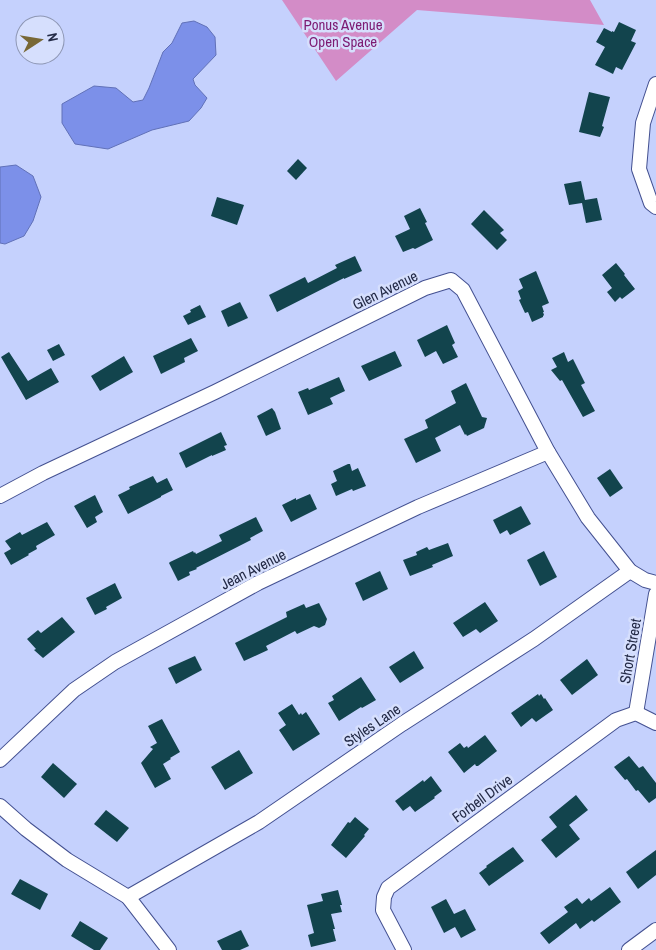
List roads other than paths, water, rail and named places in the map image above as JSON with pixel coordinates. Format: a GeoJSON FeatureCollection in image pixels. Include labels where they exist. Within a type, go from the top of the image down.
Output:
{"type":"FeatureCollection","features":[{"type":"Feature","properties":{"kind":"street"},"geometry":{"type":"LineString","coordinates":[[656,84],[643,122],[639,170],[651,202],[656,207]]}},
{"type":"Feature","properties":{"kind":"street","name":"Glen Avenue"},"geometry":{"type":"LineString","coordinates":[[0,496],[43,473],[215,392],[425,288],[451,280],[463,290],[548,452],[588,518],[630,571],[645,580],[656,583]]}},
{"type":"Feature","properties":{"kind":"street","name":"Jean Avenue"},"geometry":{"type":"LineString","coordinates":[[0,760],[74,690],[115,662],[258,583],[418,507],[548,452]]}},
{"type":"Feature","properties":{"kind":"street","name":"Styles Lane"},"geometry":{"type":"LineString","coordinates":[[128,897],[259,822],[402,724],[534,639],[630,571]]}},
{"type":"Feature","properties":{"kind":"street","name":"Short Street"},"geometry":{"type":"LineString","coordinates":[[636,713],[656,594]]}},
{"type":"Feature","properties":{"kind":"street"},"geometry":{"type":"LineString","coordinates":[[636,713],[656,723]]}},
{"type":"Feature","properties":{"kind":"street","name":"Forbell Drive"},"geometry":{"type":"LineString","coordinates":[[404,950],[383,910],[384,897],[388,888],[616,720],[636,713]]}},
{"type":"Feature","properties":{"kind":"street"},"geometry":{"type":"LineString","coordinates":[[0,806],[26,829],[67,860],[128,897],[169,950]]}},
{"type":"Feature","properties":{"kind":"street"},"geometry":{"type":"LineString","coordinates":[[628,950],[656,930]]}},
{"type":"Feature","properties":{"kind":"water"},"geometry":{"type":"Polygon","coordinates":[[[194,21],[207,27],[215,37],[216,55],[193,79],[195,85],[207,98],[189,121],[152,130],[108,149],[75,144],[62,123],[62,104],[94,86],[116,88],[133,102],[143,100],[163,52],[172,43],[182,23],[194,21]]]}},
{"type":"Feature","properties":{"kind":"water"},"geometry":{"type":"Polygon","coordinates":[[[16,165],[33,176],[41,197],[33,221],[24,236],[5,244],[0,243],[0,167],[16,165]]]}},
{"type":"Feature","properties":{"kind":"park label","name":"Ponus Avenue Open Space"},"geometry":{"type":"Point","coordinates":[343,32]}}]}
